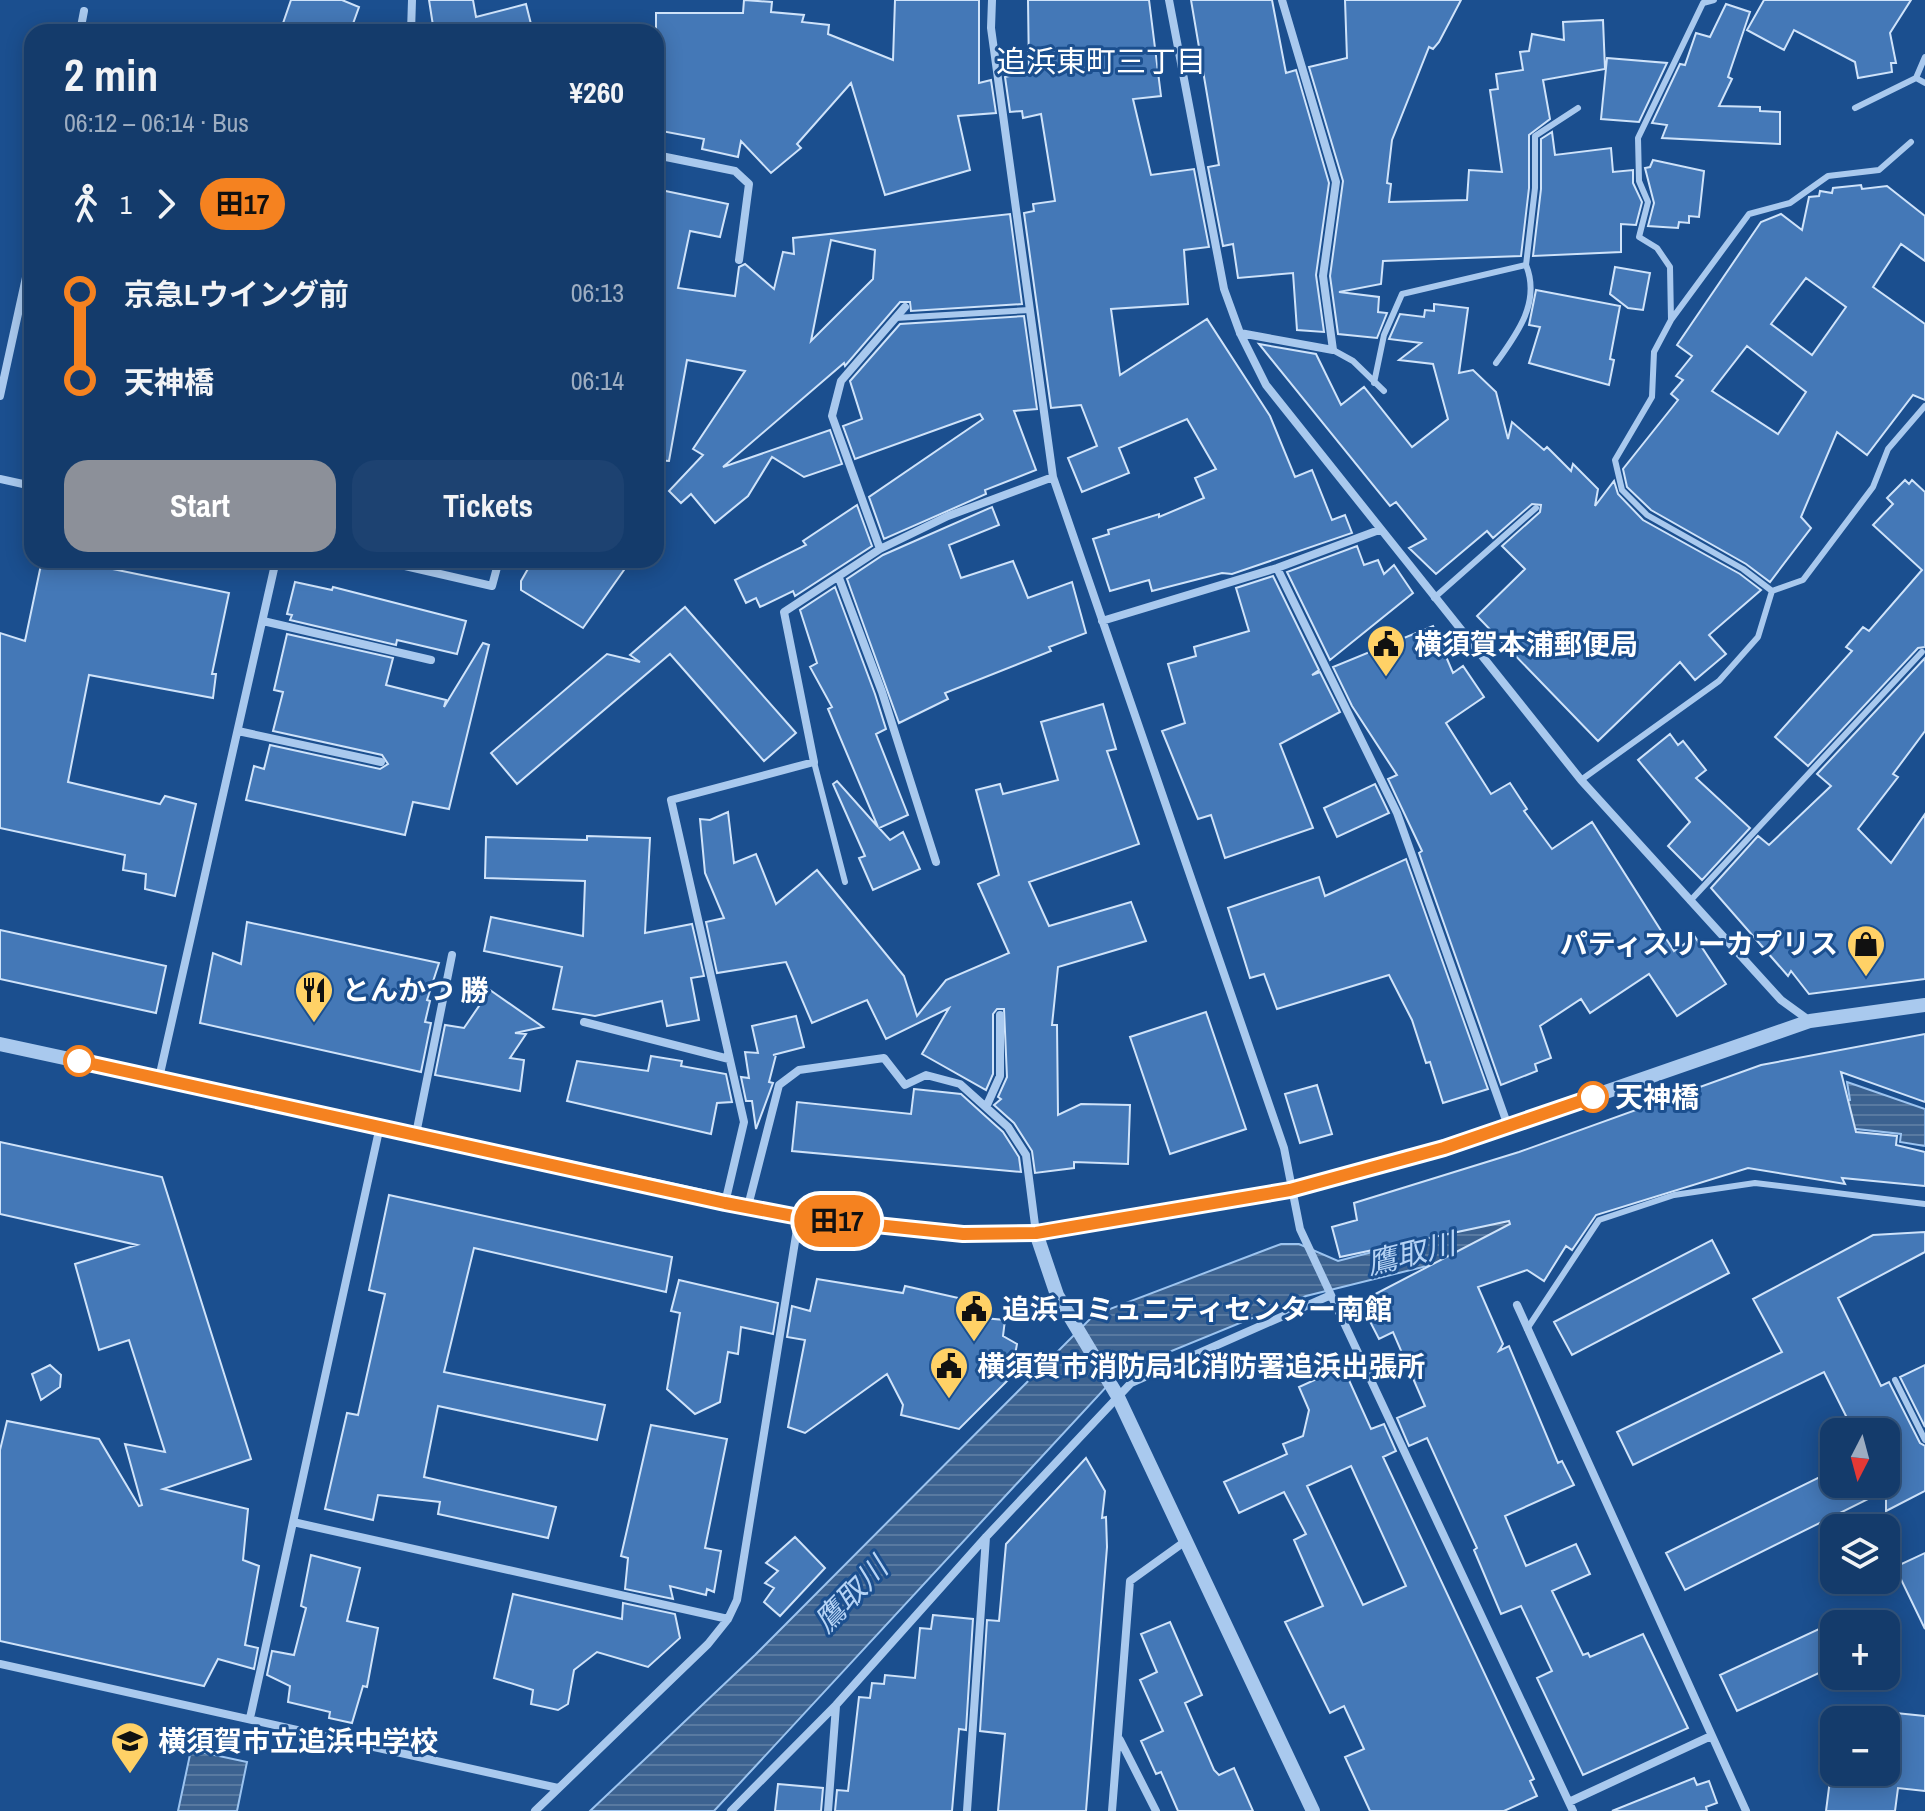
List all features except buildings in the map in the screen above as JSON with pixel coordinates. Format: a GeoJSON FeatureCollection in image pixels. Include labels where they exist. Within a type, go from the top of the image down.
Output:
{"type":"FeatureCollection","features":[{"type":"Feature","properties":{"kind":"street"},"geometry":{"type":"LineString","coordinates":[[411,24],[412,0]]}},
{"type":"Feature","properties":{"kind":"street"},"geometry":{"type":"LineString","coordinates":[[992,0],[991,28],[1053,477],[1284,1148],[1300,1229],[1571,1807],[1711,1736]]}},
{"type":"Feature","properties":{"kind":"street"},"geometry":{"type":"LineString","coordinates":[[1169,0],[1224,289],[1240,333],[1266,385],[1581,780],[1781,1000],[1810,1021]]}},
{"type":"Feature","properties":{"kind":"street"},"geometry":{"type":"LineString","coordinates":[[1240,333],[1333,350],[1323,276],[1336,182],[1282,0]]}},
{"type":"Feature","properties":{"kind":"street"},"geometry":{"type":"LineString","coordinates":[[82,24],[84,11]]}},
{"type":"Feature","properties":{"kind":"street"},"geometry":{"type":"LineString","coordinates":[[664,157],[735,171],[749,184],[739,260]]}},
{"type":"Feature","properties":{"kind":"street"},"geometry":{"type":"LineString","coordinates":[[0,396],[24,286]]}},
{"type":"Feature","properties":{"kind":"street"},"geometry":{"type":"LineString","coordinates":[[880,549],[832,416],[841,381],[905,307]]}},
{"type":"Feature","properties":{"kind":"street"},"geometry":{"type":"LineString","coordinates":[[725,1203],[744,1122],[671,800],[814,762],[784,612],[880,549],[948,516],[1053,477]]}},
{"type":"Feature","properties":{"kind":"street"},"geometry":{"type":"LineString","coordinates":[[0,479],[24,484]]}},
{"type":"Feature","properties":{"kind":"street"},"geometry":{"type":"LineString","coordinates":[[1102,621],[1277,568],[1379,530]]}},
{"type":"Feature","properties":{"kind":"street"},"geometry":{"type":"LineString","coordinates":[[159,1078],[274,568]]}},
{"type":"Feature","properties":{"kind":"street"},"geometry":{"type":"LineString","coordinates":[[414,568],[492,586],[497,568]]}},
{"type":"Feature","properties":{"kind":"street"},"geometry":{"type":"LineString","coordinates":[[1277,568],[1397,813],[1508,1126]]}},
{"type":"Feature","properties":{"kind":"street"},"geometry":{"type":"LineString","coordinates":[[839,578],[882,692],[936,862]]}},
{"type":"Feature","properties":{"kind":"street"},"geometry":{"type":"LineString","coordinates":[[263,621],[431,660]]}},
{"type":"Feature","properties":{"kind":"street"},"geometry":{"type":"LineString","coordinates":[[238,731],[381,762]]}},
{"type":"Feature","properties":{"kind":"street"},"geometry":{"type":"LineString","coordinates":[[416,1134],[452,955]]}},
{"type":"Feature","properties":{"kind":"street"},"geometry":{"type":"LineString","coordinates":[[0,1044],[799,1217],[963,1234],[1036,1233],[1290,1190],[1508,1126],[1810,1021],[1925,1005]]}},
{"type":"Feature","properties":{"kind":"street"},"geometry":{"type":"LineString","coordinates":[[987,1105],[1000,1076],[1000,1015]]}},
{"type":"Feature","properties":{"kind":"street"},"geometry":{"type":"LineString","coordinates":[[584,1022],[729,1059]]}},
{"type":"Feature","properties":{"kind":"street"},"geometry":{"type":"LineString","coordinates":[[748,1207],[779,1085],[799,1070],[884,1058],[905,1085],[926,1075],[960,1084],[1008,1127],[1026,1155],[1036,1233],[1057,1295],[1115,1392],[1313,1811]]}},
{"type":"Feature","properties":{"kind":"street"},"geometry":{"type":"LineString","coordinates":[[250,1718],[380,1126]]}},
{"type":"Feature","properties":{"kind":"street"},"geometry":{"type":"LineString","coordinates":[[535,1811],[708,1644],[728,1619],[737,1600],[799,1217]]}},
{"type":"Feature","properties":{"kind":"street"},"geometry":{"type":"LineString","coordinates":[[731,1811],[836,1705],[1115,1392],[1331,1295]]}},
{"type":"Feature","properties":{"kind":"street"},"geometry":{"type":"LineString","coordinates":[[1517,1305],[1746,1811]]}},
{"type":"Feature","properties":{"kind":"street"},"geometry":{"type":"LineString","coordinates":[[293,1522],[728,1619]]}},
{"type":"Feature","properties":{"kind":"street"},"geometry":{"type":"LineString","coordinates":[[967,1811],[986,1537]]}},
{"type":"Feature","properties":{"kind":"street"},"geometry":{"type":"LineString","coordinates":[[1112,1811],[1130,1581],[1187,1540]]}},
{"type":"Feature","properties":{"kind":"street"},"geometry":{"type":"LineString","coordinates":[[0,1664],[558,1788]]}},
{"type":"Feature","properties":{"kind":"street"},"geometry":{"type":"LineString","coordinates":[[828,1811],[836,1705]]}},
{"type":"Feature","properties":{"kind":"street"},"geometry":{"type":"LineString","coordinates":[[1119,1738],[1156,1811]]}},
{"type":"Feature","properties":{"kind":"lane"},"geometry":{"type":"LineString","coordinates":[[1671,320],[1670,267],[1657,248],[1639,237],[1648,202],[1639,181],[1638,138],[1703,3],[1714,0]]}},
{"type":"Feature","properties":{"kind":"lane"},"geometry":{"type":"LineString","coordinates":[[1855,108],[1916,78],[1925,57]]}},
{"type":"Feature","properties":{"kind":"lane"},"geometry":{"type":"LineString","coordinates":[[1916,78],[1925,83]]}},
{"type":"Feature","properties":{"kind":"lane"},"geometry":{"type":"LineString","coordinates":[[1496,363],[1523,326],[1532,281],[1526,265],[1535,188],[1535,136],[1578,108]]}},
{"type":"Feature","properties":{"kind":"lane"},"geometry":{"type":"LineString","coordinates":[[1772,591],[1743,569],[1647,515],[1622,490],[1615,460],[1652,397],[1654,352],[1671,320],[1749,214],[1790,203],[1828,176],[1879,170],[1911,142]]}},
{"type":"Feature","properties":{"kind":"lane"},"geometry":{"type":"LineString","coordinates":[[1374,383],[1384,335],[1402,294],[1526,265]]}},
{"type":"Feature","properties":{"kind":"lane"},"geometry":{"type":"LineString","coordinates":[[895,318],[1030,310]]}},
{"type":"Feature","properties":{"kind":"lane"},"geometry":{"type":"LineString","coordinates":[[1333,350],[1353,361],[1384,391]]}},
{"type":"Feature","properties":{"kind":"lane"},"geometry":{"type":"LineString","coordinates":[[1772,591],[1803,580],[1873,487],[1888,449],[1925,406]]}},
{"type":"Feature","properties":{"kind":"lane"},"geometry":{"type":"LineString","coordinates":[[1434,598],[1536,508]]}},
{"type":"Feature","properties":{"kind":"lane"},"geometry":{"type":"LineString","coordinates":[[1581,780],[1719,681],[1758,637],[1772,591]]}},
{"type":"Feature","properties":{"kind":"lane"},"geometry":{"type":"LineString","coordinates":[[1690,901],[1922,652]]}},
{"type":"Feature","properties":{"kind":"lane"},"geometry":{"type":"LineString","coordinates":[[814,762],[845,882]]}},
{"type":"Feature","properties":{"kind":"lane"},"geometry":{"type":"LineString","coordinates":[[1527,1329],[1599,1220],[1674,1195],[1755,1183],[1925,1204]]}},
{"type":"Feature","properties":{"kind":"lane"},"geometry":{"type":"LineString","coordinates":[[1895,1380],[1925,1440]]}},
{"type":"Feature","properties":{"kind":"water","name":"鷹取川"},"geometry":{"type":"Polygon","coordinates":[[[1847,1082],[1925,1109],[1925,1146],[1900,1142],[1901,1134],[1820,1125],[1443,1262],[1306,1296],[1120,1372],[714,1811],[590,1811],[755,1655],[1094,1315],[1281,1244],[1299,1244],[1338,1261],[1419,1240],[1780,1118],[1850,1100],[1847,1082]]]}},
{"type":"Feature","properties":{"kind":"water"},"geometry":{"type":"Polygon","coordinates":[[[191,1750],[247,1762],[237,1811],[178,1811],[191,1750]]]}},
{"type":"Feature","properties":{"kind":"bus line","name":"田17"},"geometry":{"type":"LineString","coordinates":[[79,1061],[725,1203],[799,1217],[963,1234],[1036,1233],[1290,1190],[1444,1148],[1593,1097]]}},
{"type":"Feature","properties":{"kind":"place","name":"横須賀本浦郵便局"},"geometry":{"type":"Point","coordinates":[1386,678]}},
{"type":"Feature","properties":{"kind":"place","name":"パティスリーカプリス"},"geometry":{"type":"Point","coordinates":[1866,978]}},
{"type":"Feature","properties":{"kind":"place","name":"とんかつ 勝"},"geometry":{"type":"Point","coordinates":[314,1024]}},
{"type":"Feature","properties":{"kind":"place","name":"天神橋"},"geometry":{"type":"Point","coordinates":[1593,1097]}},
{"type":"Feature","properties":{"kind":"place","name":"追浜コミュニティセンター南館"},"geometry":{"type":"Point","coordinates":[974,1343]}},
{"type":"Feature","properties":{"kind":"place","name":"横須賀市消防局北消防署追浜出張所"},"geometry":{"type":"Point","coordinates":[949,1400]}},
{"type":"Feature","properties":{"kind":"place","name":"横須賀市立追浜中学校"},"geometry":{"type":"Point","coordinates":[130,1775]}},
{"type":"Feature","properties":{"kind":"district","name":"追浜東町三丁目"},"geometry":{"type":"Point","coordinates":[1101,62]}}]}
